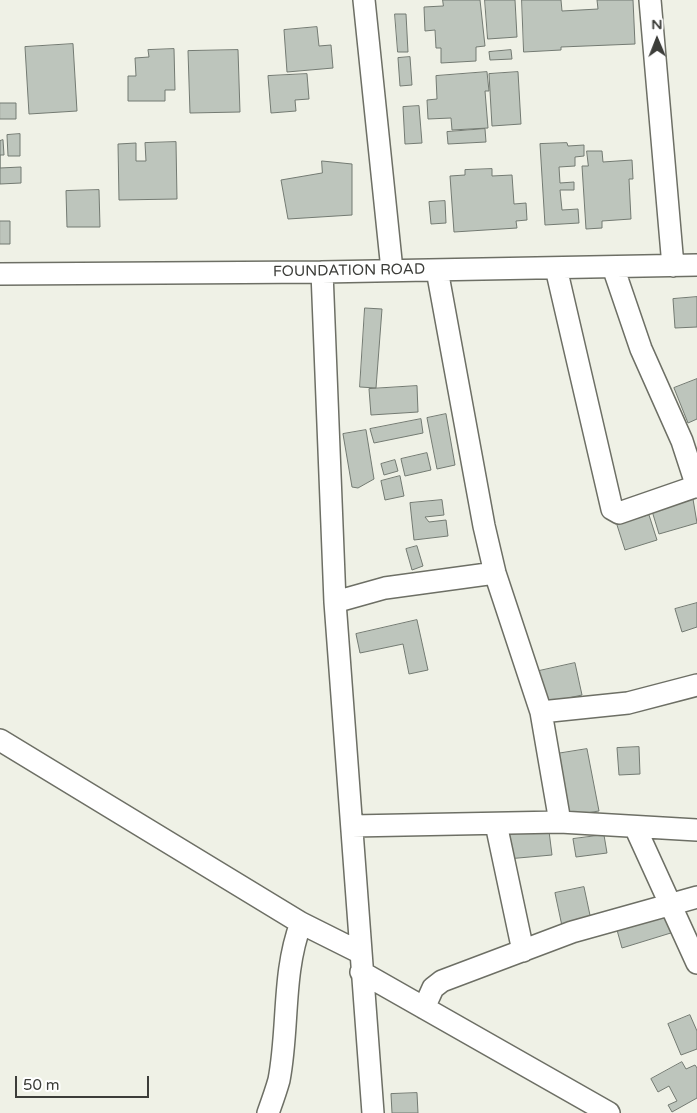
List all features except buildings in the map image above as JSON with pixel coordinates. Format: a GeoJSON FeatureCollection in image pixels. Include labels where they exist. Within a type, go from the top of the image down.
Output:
{"type":"FeatureCollection","features":[{"type":"Feature","properties":{"kind":"street"},"geometry":{"type":"LineString","coordinates":[[364,0],[392,270]]}},
{"type":"Feature","properties":{"kind":"street"},"geometry":{"type":"LineString","coordinates":[[653,4],[673,266]]}},
{"type":"Feature","properties":{"kind":"street","name":"FOUNDATION ROAD"},"geometry":{"type":"LineString","coordinates":[[0,274],[322,272],[697,265]]}},
{"type":"Feature","properties":{"kind":"street"},"geometry":{"type":"LineString","coordinates":[[556,268],[612,509],[619,512],[697,487],[682,441],[641,348],[613,266]]}},
{"type":"Feature","properties":{"kind":"street"},"geometry":{"type":"LineString","coordinates":[[437,270],[484,526],[495,572],[541,712],[560,822]]}},
{"type":"Feature","properties":{"kind":"street"},"geometry":{"type":"LineString","coordinates":[[322,272],[335,602],[360,962],[373,1113]]}},
{"type":"Feature","properties":{"kind":"street"},"geometry":{"type":"LineString","coordinates":[[335,602],[385,588],[495,572]]}},
{"type":"Feature","properties":{"kind":"street"},"geometry":{"type":"LineString","coordinates":[[541,712],[628,703],[697,685]]}},
{"type":"Feature","properties":{"kind":"street"},"geometry":{"type":"LineString","coordinates":[[0,740],[302,923],[424,1008],[609,1113]]}},
{"type":"Feature","properties":{"kind":"street"},"geometry":{"type":"LineString","coordinates":[[352,826],[560,822],[697,830]]}},
{"type":"Feature","properties":{"kind":"street"},"geometry":{"type":"LineString","coordinates":[[496,824],[523,951]]}},
{"type":"Feature","properties":{"kind":"street"},"geometry":{"type":"LineString","coordinates":[[635,827],[697,963]]}},
{"type":"Feature","properties":{"kind":"street"},"geometry":{"type":"LineString","coordinates":[[424,1008],[433,988],[442,982],[572,932],[697,897]]}},
{"type":"Feature","properties":{"kind":"street"},"geometry":{"type":"LineString","coordinates":[[268,1113],[278,1080],[290,963],[295,939],[302,923]]}}]}
